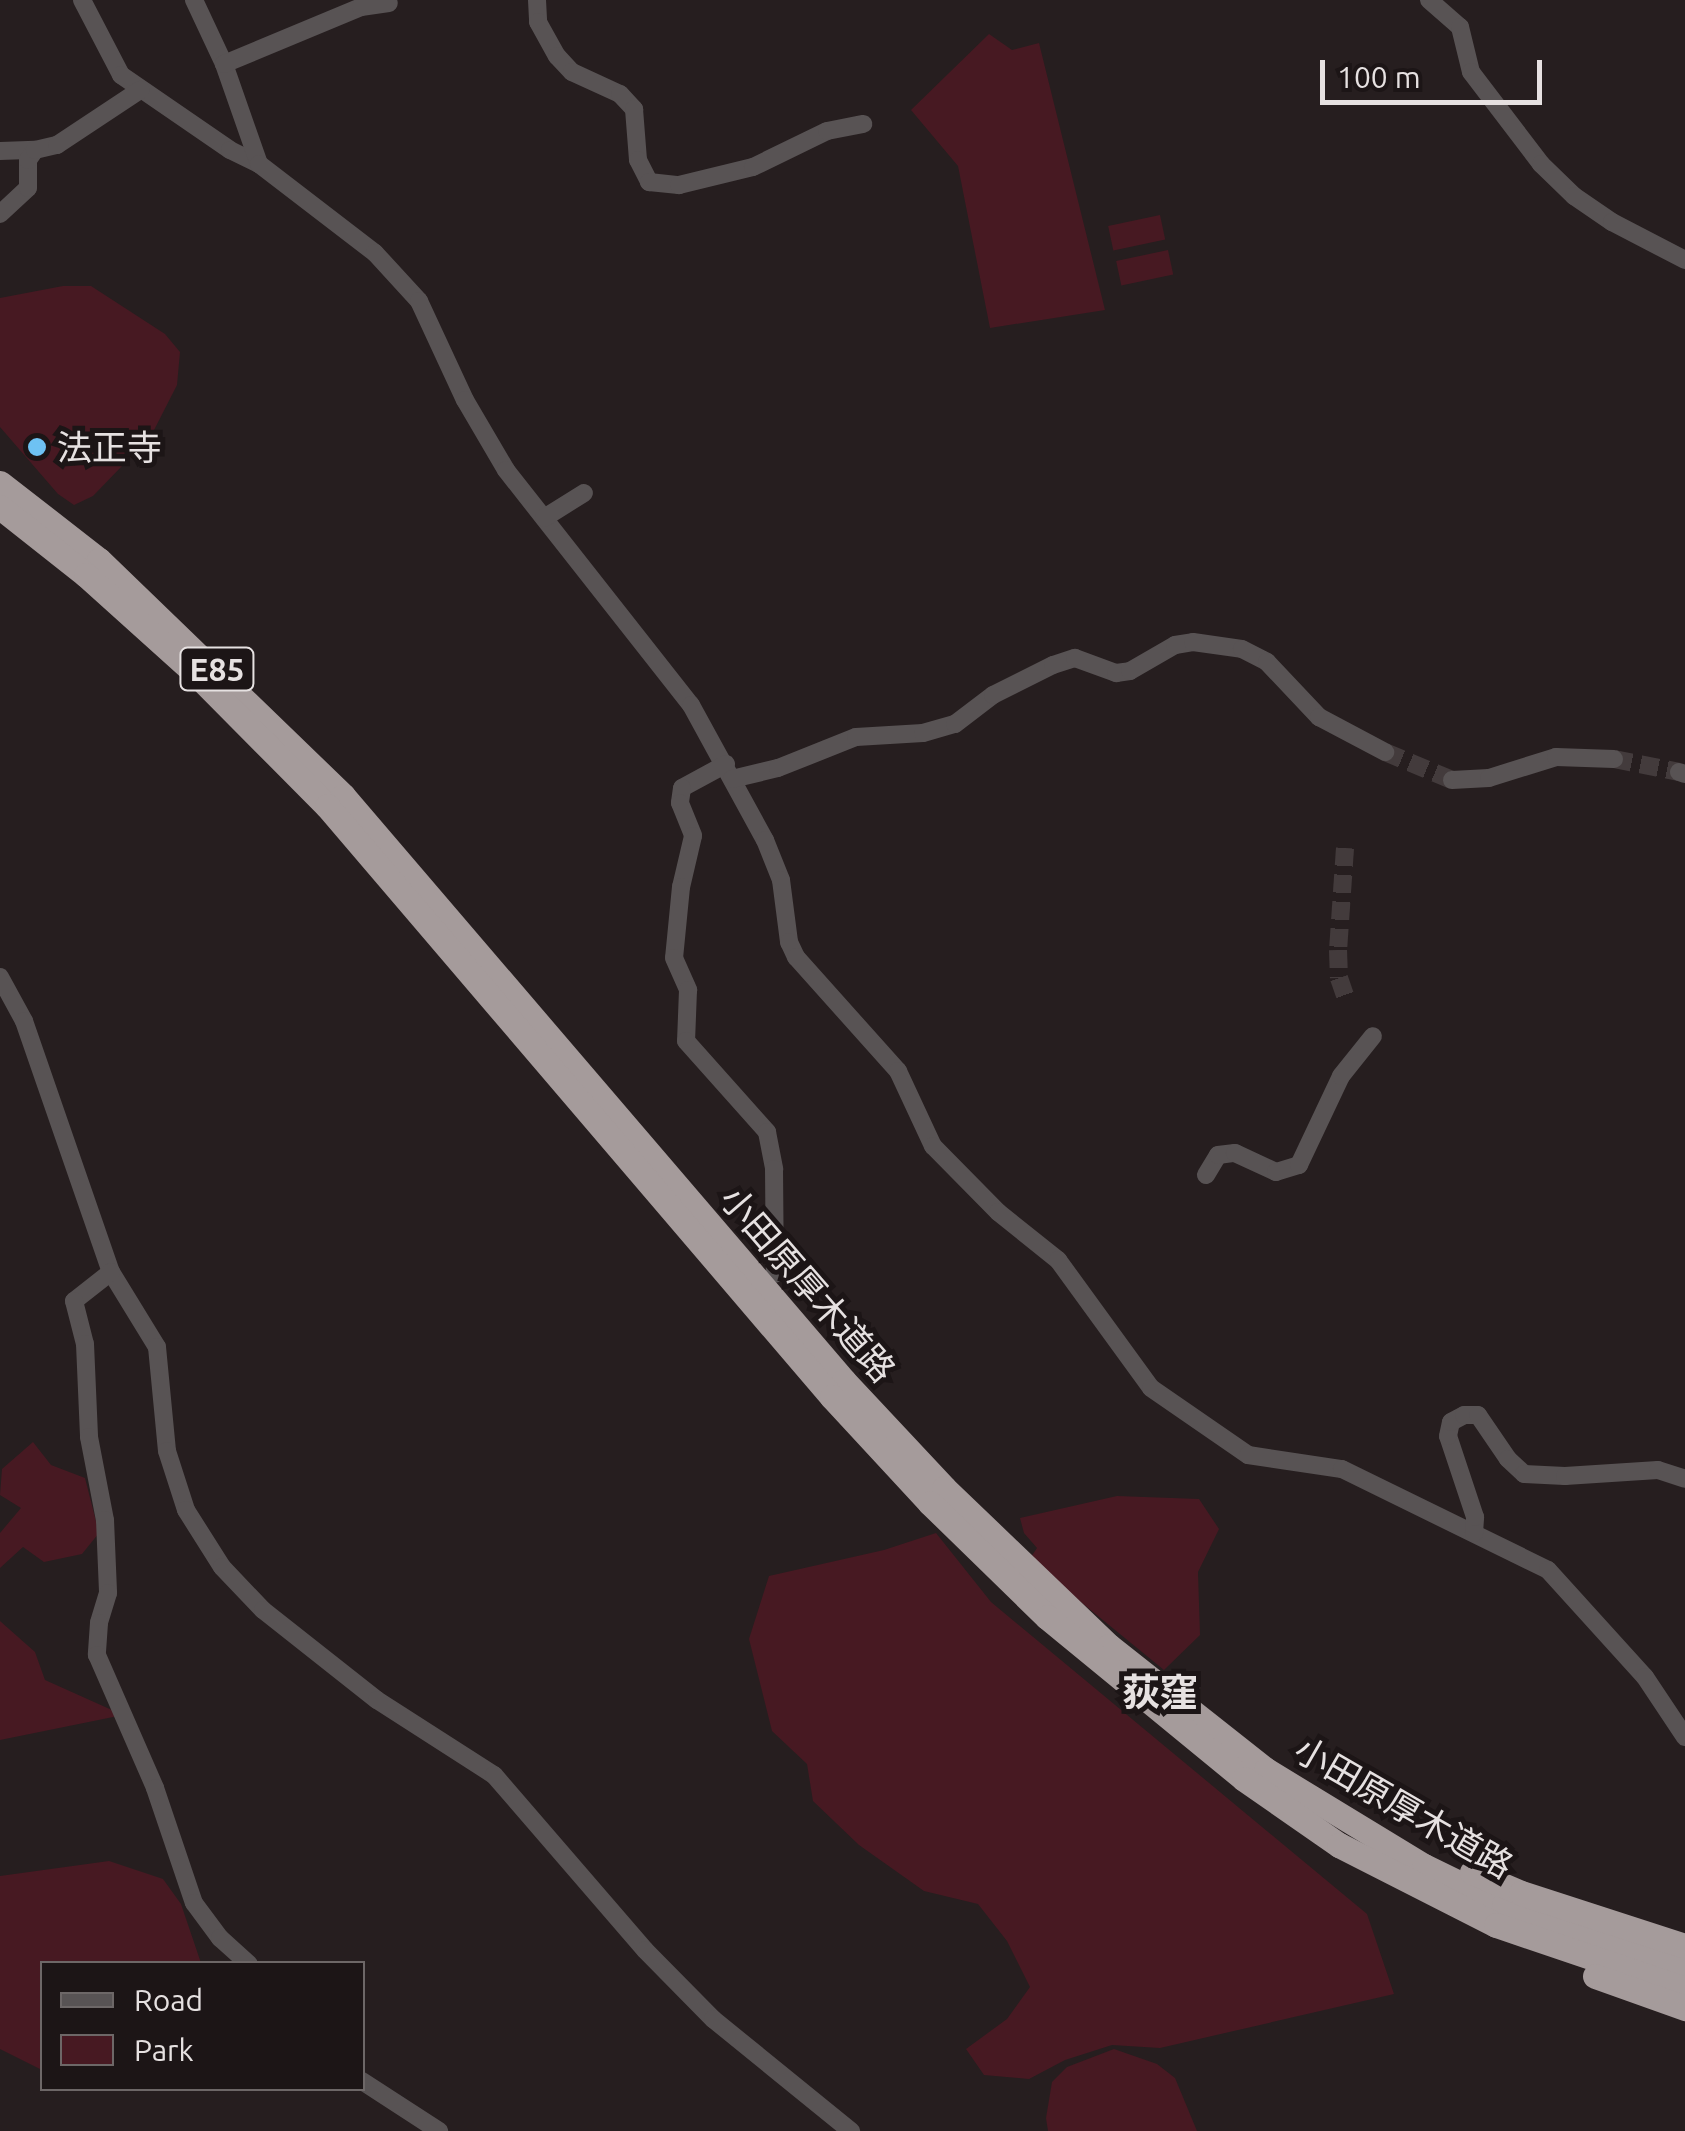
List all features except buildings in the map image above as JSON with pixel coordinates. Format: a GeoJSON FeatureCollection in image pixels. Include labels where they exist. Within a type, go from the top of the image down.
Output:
{"type":"FeatureCollection","features":[{"type":"Feature","properties":{"kind":"highway","name":"小田原厚木道路"},"geometry":{"type":"LineString","coordinates":[[0,483],[99,560],[210,663],[343,796],[407,882],[930,1504],[1046,1616],[1167,1719],[1307,1823],[1422,1891],[1496,1926],[1685,1988]]}},
{"type":"Feature","properties":{"kind":"highway","name":"小田原厚木道路"},"geometry":{"type":"LineString","coordinates":[[0,507],[86,575],[198,676],[407,882]]}},
{"type":"Feature","properties":{"kind":"highway","name":"小田原厚木道路"},"geometry":{"type":"LineString","coordinates":[[674,1198],[1012,1557],[1109,1646],[1266,1770],[1424,1866],[1504,1905],[1685,1969]]}},
{"type":"Feature","properties":{"kind":"highway"},"geometry":{"type":"LineString","coordinates":[[1266,1770],[1522,1893],[1685,1946]]}},
{"type":"Feature","properties":{"kind":"highway"},"geometry":{"type":"LineString","coordinates":[[1496,1926],[1559,1962],[1648,1998],[1685,2008]]}},
{"type":"Feature","properties":{"kind":"street"},"geometry":{"type":"LineString","coordinates":[[82,0],[114,68],[140,90],[259,164],[375,253],[402,280],[427,315],[449,368],[506,470],[691,705],[729,771],[782,880],[789,942],[796,956],[898,1071],[932,1146],[998,1212],[1058,1260],[1139,1376],[1248,1455],[1342,1470],[1537,1563],[1558,1580],[1645,1678],[1685,1737]]}},
{"type":"Feature","properties":{"kind":"street"},"geometry":{"type":"LineString","coordinates":[[194,0],[224,64],[259,164]]}},
{"type":"Feature","properties":{"kind":"street"},"geometry":{"type":"LineString","coordinates":[[537,0],[538,22],[556,56],[572,72],[620,94],[634,109],[638,160],[650,182],[679,185],[753,166],[827,131],[863,124]]}},
{"type":"Feature","properties":{"kind":"street"},"geometry":{"type":"LineString","coordinates":[[1429,0],[1460,27],[1471,72],[1540,164],[1574,196],[1612,222],[1685,260]]}},
{"type":"Feature","properties":{"kind":"street"},"geometry":{"type":"LineString","coordinates":[[224,64],[361,7],[389,3]]}},
{"type":"Feature","properties":{"kind":"street"},"geometry":{"type":"LineString","coordinates":[[0,151],[57,145],[140,90]]}},
{"type":"Feature","properties":{"kind":"street"},"geometry":{"type":"LineString","coordinates":[[0,214],[28,188],[28,160],[35,150]]}},
{"type":"Feature","properties":{"kind":"street"},"geometry":{"type":"LineString","coordinates":[[544,518],[584,493]]}},
{"type":"Feature","properties":{"kind":"street"},"geometry":{"type":"LineString","coordinates":[[776,1274],[774,1169],[768,1132],[686,1041],[688,990],[674,958],[680,886],[692,836],[680,803],[682,788],[729,771],[778,768],[856,737],[923,733],[954,724],[992,695],[1075,658],[1116,673],[1130,672],[1175,645],[1192,642],[1242,649],[1267,662],[1319,716],[1385,752]]}},
{"type":"Feature","properties":{"kind":"street"},"geometry":{"type":"LineString","coordinates":[[1452,780],[1489,778],[1556,757],[1614,759]]}},
{"type":"Feature","properties":{"kind":"street"},"geometry":{"type":"LineString","coordinates":[[0,977],[24,1021],[111,1272],[157,1347],[167,1451],[186,1510],[222,1567],[263,1610],[377,1700],[494,1776],[633,1936],[713,2019],[851,2131]]}},
{"type":"Feature","properties":{"kind":"street"},"geometry":{"type":"LineString","coordinates":[[1206,1175],[1218,1155],[1235,1154],[1276,1172],[1299,1165],[1341,1076],[1373,1036]]}},
{"type":"Feature","properties":{"kind":"street"},"geometry":{"type":"LineString","coordinates":[[111,1272],[74,1301],[85,1344],[89,1437],[105,1520],[108,1593],[99,1623],[97,1654],[155,1788],[194,1903],[220,1938],[245,1961]]}},
{"type":"Feature","properties":{"kind":"street"},"geometry":{"type":"LineString","coordinates":[[1474,1533],[1475,1517],[1448,1436],[1451,1422],[1464,1415],[1478,1416],[1516,1470],[1524,1474],[1565,1476],[1658,1470],[1685,1479]]}},
{"type":"Feature","properties":{"kind":"street"},"geometry":{"type":"LineString","coordinates":[[365,2083],[439,2131]]}},
{"type":"Feature","properties":{"kind":"green space"},"geometry":{"type":"Polygon","coordinates":[[[989,34],[1012,50],[1039,43],[1105,310],[990,328],[958,166],[911,110],[989,34]]]}},
{"type":"Feature","properties":{"kind":"green space"},"geometry":{"type":"Polygon","coordinates":[[[1160,215],[1165,239],[1113,250],[1108,226],[1160,215]]]}},
{"type":"Feature","properties":{"kind":"green space"},"geometry":{"type":"Polygon","coordinates":[[[1168,250],[1173,274],[1121,285],[1116,261],[1168,250]]]}},
{"type":"Feature","properties":{"kind":"green space"},"geometry":{"type":"Polygon","coordinates":[[[63,286],[91,286],[165,334],[180,352],[177,385],[151,436],[93,496],[74,505],[58,494],[0,427],[0,298],[63,286]]]}},
{"type":"Feature","properties":{"kind":"green space"},"geometry":{"type":"Polygon","coordinates":[[[33,1442],[51,1465],[85,1478],[99,1533],[82,1554],[44,1562],[23,1547],[0,1568],[0,1533],[21,1508],[0,1495],[2,1469],[33,1442]]]}},
{"type":"Feature","properties":{"kind":"green space"},"geometry":{"type":"Polygon","coordinates":[[[1117,1496],[1199,1499],[1219,1529],[1198,1572],[1200,1635],[1164,1670],[1038,1567],[1031,1557],[1037,1548],[1024,1533],[1020,1518],[1117,1496]]]}},
{"type":"Feature","properties":{"kind":"green space"},"geometry":{"type":"Polygon","coordinates":[[[936,1533],[991,1602],[1367,1914],[1394,1994],[1160,2048],[1112,2045],[1065,2060],[1029,2079],[984,2075],[966,2049],[1007,2019],[1030,1987],[1007,1941],[978,1904],[924,1891],[859,1845],[813,1801],[807,1764],[772,1731],[749,1639],[769,1576],[884,1550],[936,1533]]]}},
{"type":"Feature","properties":{"kind":"green space"},"geometry":{"type":"Polygon","coordinates":[[[0,1621],[35,1652],[45,1680],[123,1715],[0,1740],[0,1621]]]}},
{"type":"Feature","properties":{"kind":"green space"},"geometry":{"type":"Polygon","coordinates":[[[109,1861],[163,1879],[181,1904],[200,1961],[40,1961],[40,2069],[0,2049],[0,1876],[109,1861]]]}},
{"type":"Feature","properties":{"kind":"green space"},"geometry":{"type":"Polygon","coordinates":[[[1114,2049],[1157,2064],[1175,2078],[1197,2131],[1048,2131],[1046,2118],[1052,2082],[1067,2067],[1114,2049]]]}},
{"type":"Feature","properties":{"kind":"tunnel"},"geometry":{"type":"LineString","coordinates":[[1385,752],[1452,780]]}},
{"type":"Feature","properties":{"kind":"tunnel"},"geometry":{"type":"LineString","coordinates":[[1614,759],[1679,772]]}},
{"type":"Feature","properties":{"kind":"tunnel"},"geometry":{"type":"LineString","coordinates":[[1345,848],[1338,950],[1339,978],[1347,1001]]}},
{"type":"Feature","properties":{"kind":"place","name":"法正寺"},"geometry":{"type":"Point","coordinates":[37,447]}},
{"type":"Feature","properties":{"kind":"district","name":"荻窪"},"geometry":{"type":"Point","coordinates":[1160,1693]}}]}
